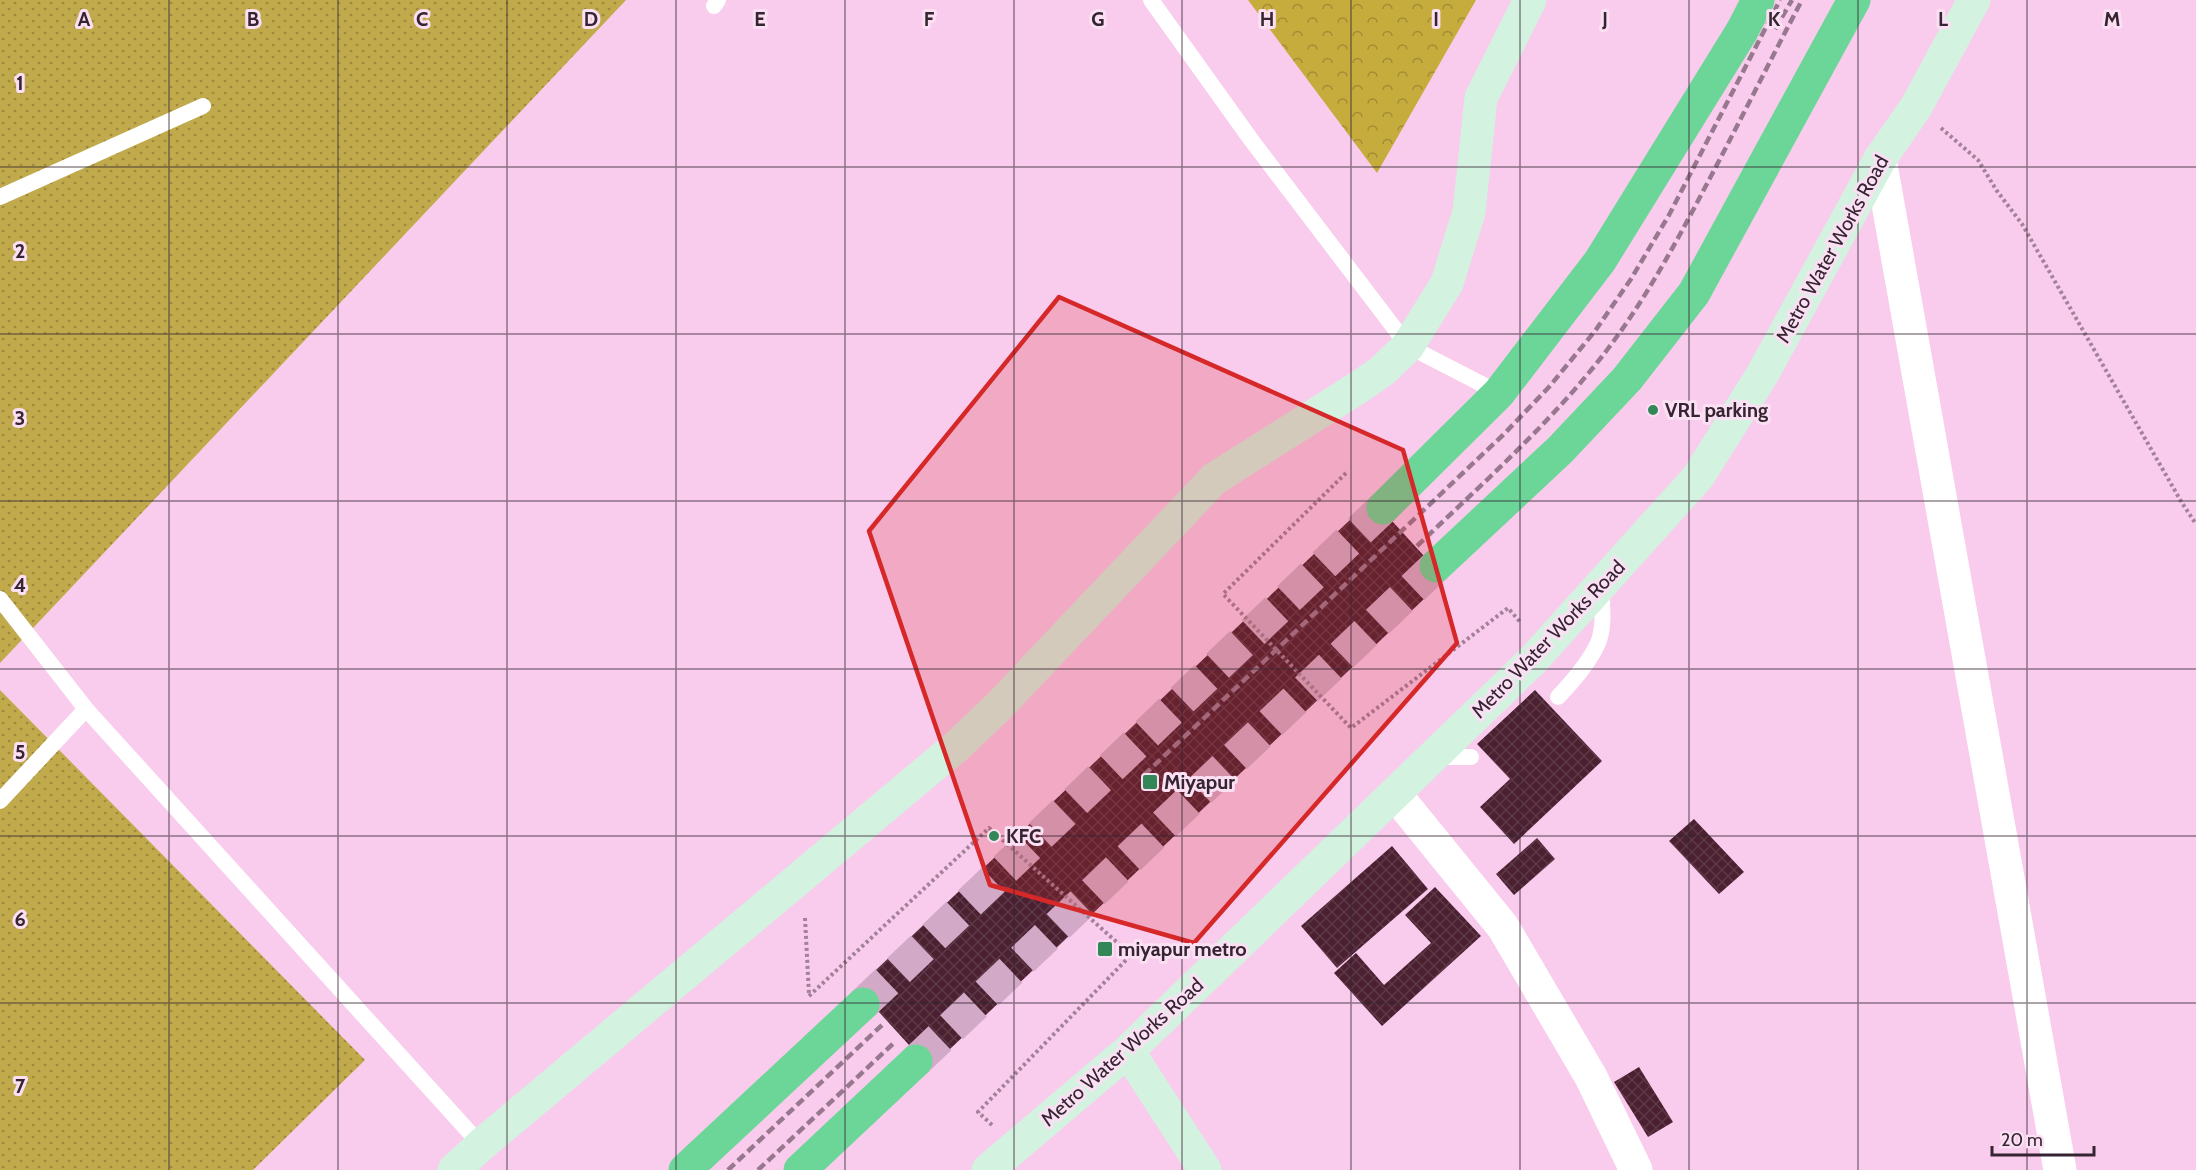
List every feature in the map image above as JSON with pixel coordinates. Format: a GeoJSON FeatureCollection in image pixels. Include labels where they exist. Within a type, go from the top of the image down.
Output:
{"type":"FeatureCollection","features":[{"type":"Feature","properties":{"kind":"highway"},"geometry":{"type":"LineString","coordinates":[[1383,508],[1499,393],[1600,261],[1742,31],[1758,0]]}},
{"type":"Feature","properties":{"kind":"highway"},"geometry":{"type":"LineString","coordinates":[[1436,566],[1560,450],[1627,379],[1694,293],[1854,0]]}},
{"type":"Feature","properties":{"kind":"highway"},"geometry":{"type":"LineString","coordinates":[[685,1170],[863,1004]]}},
{"type":"Feature","properties":{"kind":"highway"},"geometry":{"type":"LineString","coordinates":[[800,1170],[916,1061]]}},
{"type":"Feature","properties":{"kind":"street"},"geometry":{"type":"LineString","coordinates":[[454,1170],[957,746],[1000,705],[1215,479],[1359,387],[1382,371],[1408,346],[1447,284],[1469,212],[1481,98],[1530,0]]}},
{"type":"Feature","properties":{"kind":"street","name":"Metro Water Works Road"},"geometry":{"type":"LineString","coordinates":[[988,1170],[1128,1051],[1534,659],[1698,477],[1762,375],[1880,159],[1916,107],[1974,0]]}},
{"type":"Feature","properties":{"kind":"street"},"geometry":{"type":"LineString","coordinates":[[1880,159],[2060,1170]]}},
{"type":"Feature","properties":{"kind":"street"},"geometry":{"type":"LineString","coordinates":[[1395,794],[1503,927],[1591,1077],[1636,1170]]}},
{"type":"Feature","properties":{"kind":"street"},"geometry":{"type":"LineString","coordinates":[[1128,1051],[1205,1170]]}},
{"type":"Feature","properties":{"kind":"lane"},"geometry":{"type":"LineString","coordinates":[[1151,0],[1252,141],[1408,346],[1499,393]]}},
{"type":"Feature","properties":{"kind":"lane"},"geometry":{"type":"LineString","coordinates":[[0,197],[203,106]]}},
{"type":"Feature","properties":{"kind":"lane"},"geometry":{"type":"LineString","coordinates":[[1558,697],[1579,674],[1598,642],[1602,618],[1600,586]]}},
{"type":"Feature","properties":{"kind":"lane"},"geometry":{"type":"LineString","coordinates":[[0,599],[86,710],[481,1145]]}},
{"type":"Feature","properties":{"kind":"lane"},"geometry":{"type":"LineString","coordinates":[[0,801],[86,710]]}},
{"type":"Feature","properties":{"kind":"lane"},"geometry":{"type":"LineString","coordinates":[[1433,756],[1471,757]]}},
{"type":"Feature","properties":{"kind":"path"},"geometry":{"type":"LineString","coordinates":[[1916,107],[1978,160],[1997,191],[2022,224],[2182,504],[2196,524]]}},
{"type":"Feature","properties":{"kind":"path"},"geometry":{"type":"LineString","coordinates":[[1346,473],[1223,594],[1352,728],[1508,608],[1522,624],[1529,615]]}},
{"type":"Feature","properties":{"kind":"path"},"geometry":{"type":"LineString","coordinates":[[803,876],[810,996],[989,828],[1131,955],[978,1112],[995,1129]]}},
{"type":"Feature","properties":{"kind":"highlighted area"},"geometry":{"type":"Polygon","coordinates":[[[1059,297],[1403,450],[1457,643],[1194,943],[990,885],[869,531],[1059,297]]]}},
{"type":"Feature","properties":{"kind":"shaded area"},"geometry":{"type":"Polygon","coordinates":[[[0,0],[626,0],[0,663],[0,0]]]}},
{"type":"Feature","properties":{"kind":"shaded area"},"geometry":{"type":"Polygon","coordinates":[[[0,690],[365,1060],[253,1170],[0,1170],[0,690]]]}},
{"type":"Feature","properties":{"kind":"green space"},"geometry":{"type":"Polygon","coordinates":[[[1248,0],[1476,0],[1377,173],[1248,0]]]}},
{"type":"Feature","properties":{"kind":"building"},"geometry":{"type":"Polygon","coordinates":[[[1372,499],[1445,579],[930,1068],[857,988],[1372,499]]]}},
{"type":"Feature","properties":{"kind":"building"},"geometry":{"type":"Polygon","coordinates":[[[1535,690],[1602,761],[1514,844],[1480,807],[1510,779],[1477,744],[1535,690]]]}},
{"type":"Feature","properties":{"kind":"building"},"geometry":{"type":"Polygon","coordinates":[[[1694,819],[1744,872],[1719,894],[1669,841],[1694,819]]]}},
{"type":"Feature","properties":{"kind":"building"},"geometry":{"type":"Polygon","coordinates":[[[1537,838],[1555,859],[1514,895],[1496,874],[1537,838]]]}},
{"type":"Feature","properties":{"kind":"building"},"geometry":{"type":"Polygon","coordinates":[[[1392,846],[1428,889],[1337,968],[1301,926],[1392,846]]]}},
{"type":"Feature","properties":{"kind":"building"},"geometry":{"type":"Polygon","coordinates":[[[1435,887],[1481,936],[1382,1026],[1334,973],[1356,953],[1384,985],[1431,943],[1405,915],[1435,887]]]}},
{"type":"Feature","properties":{"kind":"building"},"geometry":{"type":"Polygon","coordinates":[[[1639,1067],[1673,1122],[1648,1137],[1614,1082],[1639,1067]]]}},
{"type":"Feature","properties":{"kind":"tunnel"},"geometry":{"type":"LineString","coordinates":[[863,1004],[1383,508]]}},
{"type":"Feature","properties":{"kind":"tunnel"},"geometry":{"type":"LineString","coordinates":[[916,1061],[1436,566]]}},
{"type":"Feature","properties":{"kind":"railway"},"geometry":{"type":"LineString","coordinates":[[1144,775],[1503,435],[1549,387],[1595,331],[1631,279],[1669,215],[1780,0]]}},
{"type":"Feature","properties":{"kind":"railway"},"geometry":{"type":"LineString","coordinates":[[1775,29],[1792,0]]}},
{"type":"Feature","properties":{"kind":"railway"},"geometry":{"type":"LineString","coordinates":[[1417,546],[1540,427],[1586,377],[1622,330],[1687,222],[1802,0]]}},
{"type":"Feature","properties":{"kind":"railway"},"geometry":{"type":"LineString","coordinates":[[728,1170],[882,1025]]}},
{"type":"Feature","properties":{"kind":"railway"},"geometry":{"type":"LineString","coordinates":[[758,1170],[896,1041]]}},
{"type":"Feature","properties":{"kind":"place","name":"VRL parking"},"geometry":{"type":"Point","coordinates":[1653,410]}},
{"type":"Feature","properties":{"kind":"place","name":"Miyapur"},"geometry":{"type":"Point","coordinates":[1150,782]}},
{"type":"Feature","properties":{"kind":"place","name":"KFC"},"geometry":{"type":"Point","coordinates":[994,836]}},
{"type":"Feature","properties":{"kind":"place","name":"miyapur metro"},"geometry":{"type":"Point","coordinates":[1105,949]}}]}
